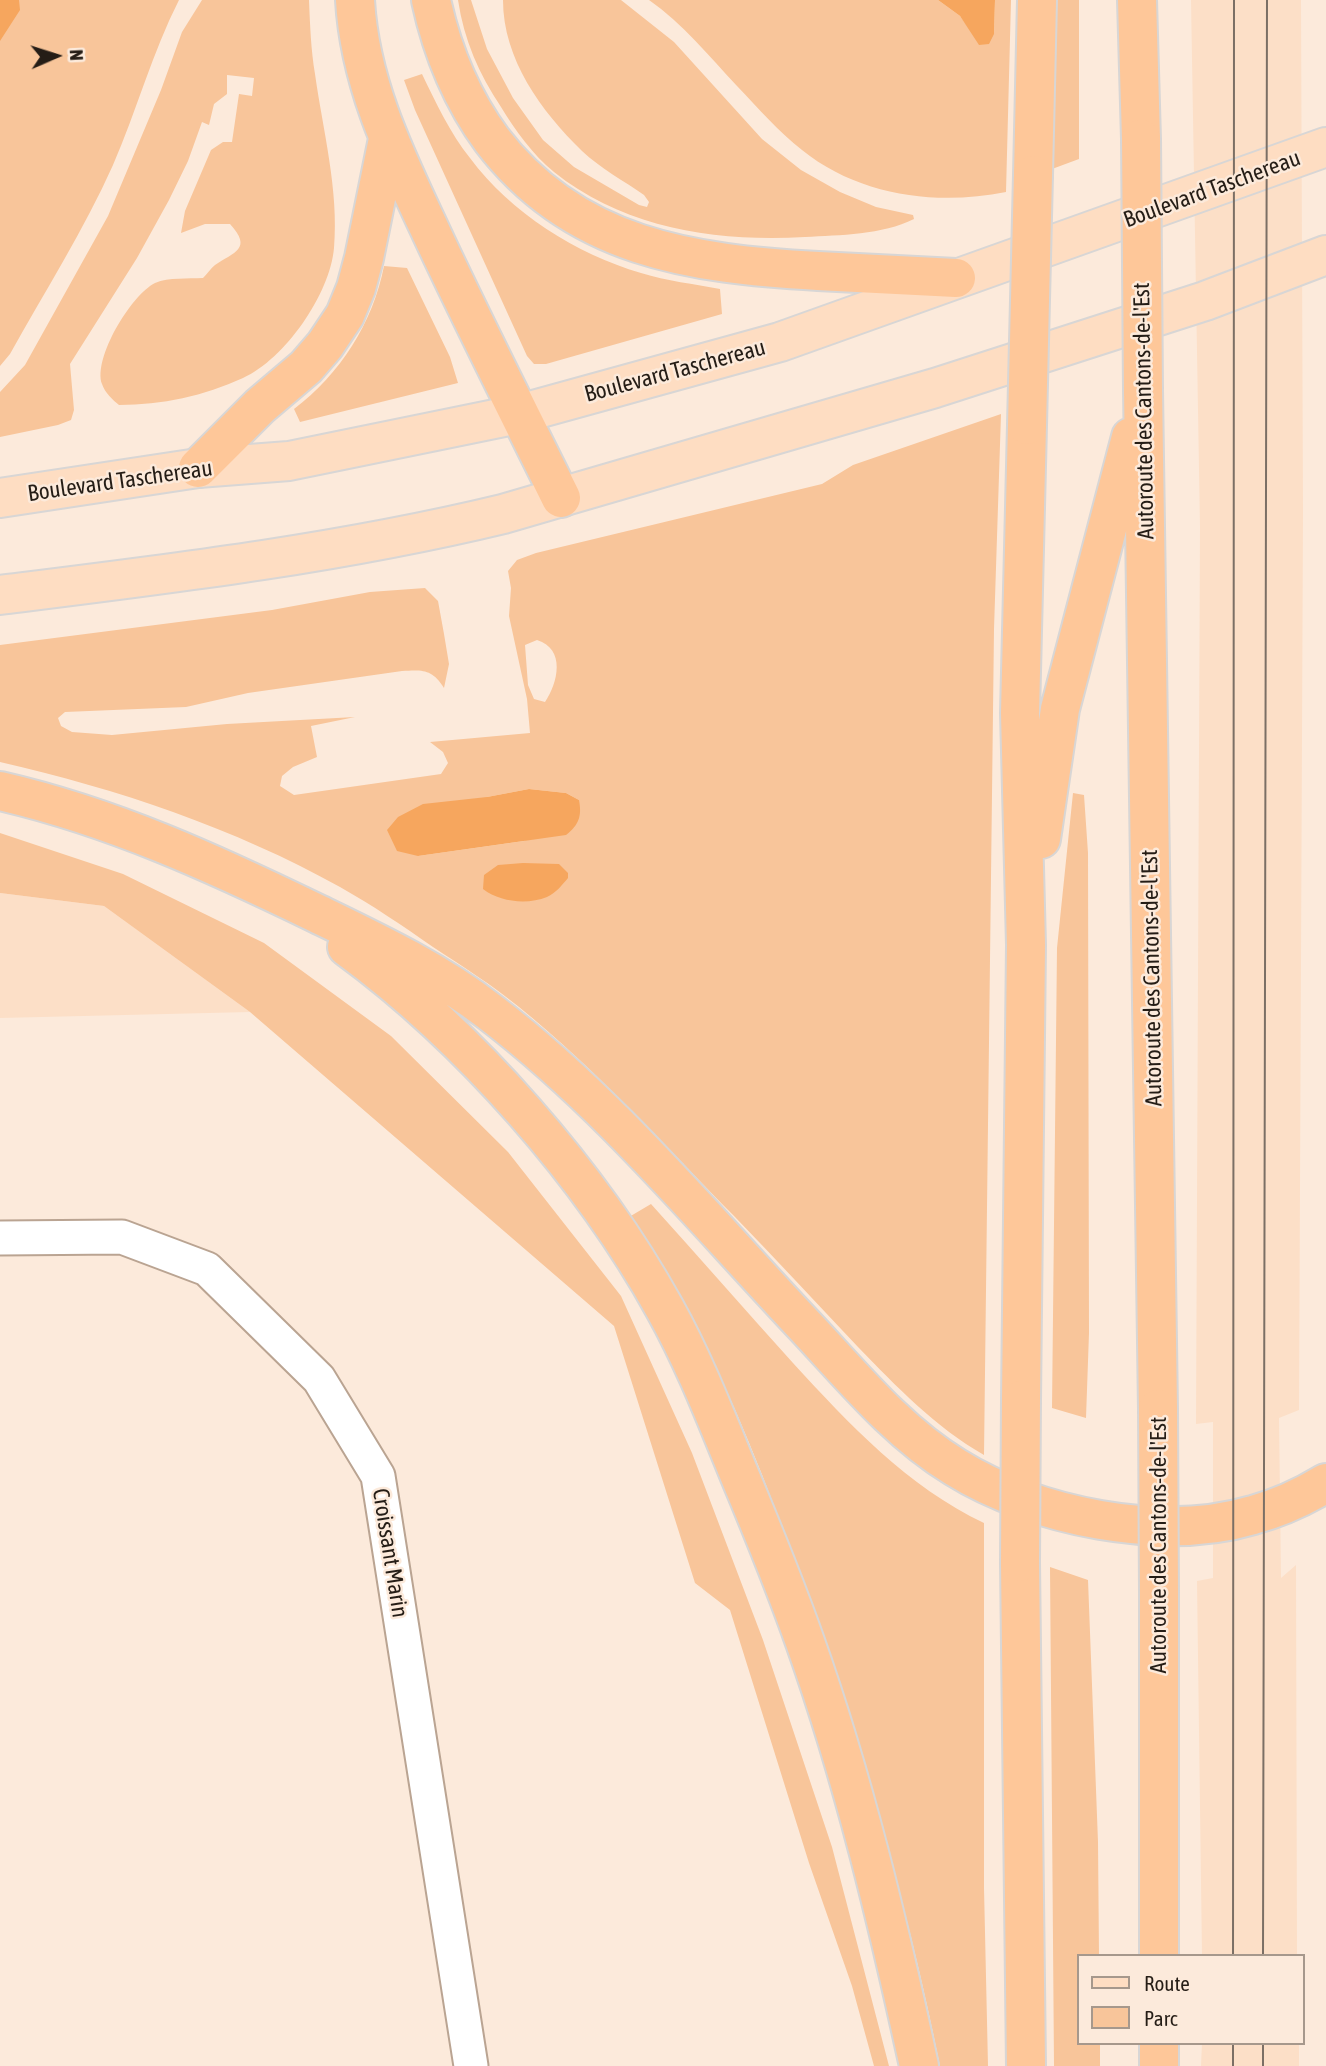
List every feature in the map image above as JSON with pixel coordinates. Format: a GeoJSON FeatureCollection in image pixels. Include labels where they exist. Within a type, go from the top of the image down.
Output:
{"type":"FeatureCollection","features":[{"type":"Feature","properties":{"kind":"highway"},"geometry":{"type":"LineString","coordinates":[[355,0],[363,65],[388,139],[492,360],[561,498]]}},
{"type":"Feature","properties":{"kind":"highway"},"geometry":{"type":"LineString","coordinates":[[432,0],[442,44],[453,72],[485,130],[505,157],[525,177],[577,218],[628,241],[696,260],[765,268],[956,278]]}},
{"type":"Feature","properties":{"kind":"highway"},"geometry":{"type":"LineString","coordinates":[[1026,2066],[1020,1562],[1026,945],[1020,713],[1037,0]]}},
{"type":"Feature","properties":{"kind":"highway","name":"Autoroute des Cantons-de-l'Est"},"geometry":{"type":"LineString","coordinates":[[1137,0],[1158,1409],[1159,1954]]}},
{"type":"Feature","properties":{"kind":"highway"},"geometry":{"type":"LineString","coordinates":[[198,468],[260,406],[306,366],[325,345],[345,315],[364,258],[388,139]]}},
{"type":"Feature","properties":{"kind":"highway"},"geometry":{"type":"LineString","coordinates":[[1026,945],[1060,709],[1143,390]]}},
{"type":"Feature","properties":{"kind":"highway"},"geometry":{"type":"LineString","coordinates":[[0,791],[75,811],[171,846],[360,933],[465,993],[532,1045],[631,1140],[870,1395],[899,1424],[953,1467],[1009,1495],[1086,1517],[1116,1522],[1182,1526],[1251,1516],[1296,1501],[1326,1483]]}},
{"type":"Feature","properties":{"kind":"highway"},"geometry":{"type":"LineString","coordinates":[[263,887],[387,978],[484,1068],[582,1181],[666,1310],[723,1436],[806,1643],[875,1877],[919,2066]]}},
{"type":"Feature","properties":{"kind":"highway"},"geometry":{"type":"LineString","coordinates":[[1158,2066],[1159,2045]]}},
{"type":"Feature","properties":{"kind":"main road","name":"Boulevard Taschereau"},"geometry":{"type":"LineString","coordinates":[[0,498],[198,468],[289,461],[519,414],[780,342],[1326,147]]}},
{"type":"Feature","properties":{"kind":"main road"},"geometry":{"type":"LineString","coordinates":[[0,595],[272,559],[431,531],[561,498],[935,388],[1205,300],[1326,255]]}},
{"type":"Feature","properties":{"kind":"street","name":"Croissant Marin"},"geometry":{"type":"LineString","coordinates":[[0,1238],[122,1237],[206,1269],[319,1379],[378,1476],[471,2066]]}},
{"type":"Feature","properties":{"kind":"shaded area"},"geometry":{"type":"Polygon","coordinates":[[[0,0],[19,0],[20,10],[0,41],[0,0]]]}},
{"type":"Feature","properties":{"kind":"shaded area"},"geometry":{"type":"Polygon","coordinates":[[[938,0],[995,0],[994,34],[989,44],[979,45],[960,16],[938,0]]]}},
{"type":"Feature","properties":{"kind":"shaded area"},"geometry":{"type":"Polygon","coordinates":[[[1191,0],[1301,0],[1303,512],[1299,1410],[1279,1418],[1281,1578],[1296,1565],[1297,1954],[1202,1954],[1197,1581],[1213,1578],[1213,1422],[1196,1424],[1200,527],[1191,0]]]}},
{"type":"Feature","properties":{"kind":"shaded area"},"geometry":{"type":"Polygon","coordinates":[[[529,789],[566,793],[579,800],[580,815],[574,828],[566,835],[418,856],[397,851],[387,830],[398,817],[423,804],[529,789]]]}},
{"type":"Feature","properties":{"kind":"shaded area"},"geometry":{"type":"Polygon","coordinates":[[[559,864],[568,873],[568,878],[550,895],[531,901],[497,897],[483,889],[484,875],[498,865],[559,864]]]}},
{"type":"Feature","properties":{"kind":"shaded area"},"geometry":{"type":"Polygon","coordinates":[[[0,893],[104,906],[250,1012],[0,1018],[0,893]]]}},
{"type":"Feature","properties":{"kind":"shaded area"},"geometry":{"type":"Polygon","coordinates":[[[1202,2045],[1299,2045],[1299,2066],[1201,2066],[1202,2045]]]}},
{"type":"Feature","properties":{"kind":"green space"},"geometry":{"type":"Polygon","coordinates":[[[0,0],[179,0],[102,189],[10,354],[0,366],[0,0]]]}},
{"type":"Feature","properties":{"kind":"green space"},"geometry":{"type":"Polygon","coordinates":[[[202,0],[309,0],[314,65],[334,204],[334,248],[324,285],[315,304],[289,341],[259,369],[243,378],[198,394],[135,405],[119,405],[103,387],[101,373],[108,344],[135,300],[160,281],[203,278],[240,245],[237,232],[230,224],[205,224],[181,233],[185,211],[211,150],[223,142],[232,142],[239,94],[252,96],[254,78],[227,75],[227,94],[214,104],[209,125],[202,122],[188,161],[169,200],[137,258],[70,364],[74,410],[71,420],[0,437],[0,392],[25,365],[108,216],[161,90],[182,32],[202,0]]]}},
{"type":"Feature","properties":{"kind":"green space"},"geometry":{"type":"Polygon","coordinates":[[[458,0],[471,0],[487,49],[513,98],[543,140],[574,167],[639,205],[647,207],[649,202],[644,195],[582,151],[552,119],[527,83],[510,43],[503,0],[621,0],[674,42],[762,139],[801,170],[840,192],[876,207],[913,215],[914,219],[861,233],[805,237],[739,237],[674,228],[611,207],[554,172],[518,133],[479,69],[468,43],[458,0]]]}},
{"type":"Feature","properties":{"kind":"green space"},"geometry":{"type":"Polygon","coordinates":[[[649,0],[938,0],[960,16],[974,35],[994,34],[995,0],[1011,0],[1006,192],[953,198],[900,194],[848,178],[824,166],[785,136],[684,30],[649,0]]]}},
{"type":"Feature","properties":{"kind":"green space"},"geometry":{"type":"Polygon","coordinates":[[[1056,0],[1079,0],[1079,159],[1052,169],[1056,0]]]}},
{"type":"Feature","properties":{"kind":"green space"},"geometry":{"type":"Polygon","coordinates":[[[422,74],[463,148],[486,178],[525,214],[569,243],[617,265],[661,278],[720,289],[722,314],[546,364],[534,364],[527,356],[415,110],[404,80],[422,74]]]}},
{"type":"Feature","properties":{"kind":"green space"},"geometry":{"type":"Polygon","coordinates":[[[384,266],[407,268],[450,357],[458,383],[300,422],[294,409],[326,380],[352,346],[372,307],[384,266]]]}},
{"type":"Feature","properties":{"kind":"green space"},"geometry":{"type":"Polygon","coordinates":[[[1001,414],[994,629],[984,1455],[949,1432],[902,1391],[603,1082],[548,1031],[488,983],[352,894],[259,846],[131,798],[0,762],[0,645],[272,610],[370,592],[425,588],[438,601],[449,664],[444,688],[431,674],[402,671],[248,693],[186,707],[65,712],[58,718],[61,726],[72,732],[112,735],[227,724],[355,717],[311,726],[317,757],[293,767],[282,776],[280,786],[294,795],[441,774],[448,763],[443,752],[430,742],[530,733],[527,699],[509,616],[511,588],[508,571],[517,560],[536,553],[822,484],[853,465],[1001,414]],[[537,640],[525,645],[528,685],[534,699],[545,702],[556,676],[556,659],[546,644],[537,640]],[[529,789],[487,797],[418,856],[524,841],[579,800],[566,793],[529,789]]]}},
{"type":"Feature","properties":{"kind":"green space"},"geometry":{"type":"Polygon","coordinates":[[[1073,793],[1084,795],[1088,853],[1089,1333],[1086,1418],[1052,1408],[1057,948],[1073,793]]]}},
{"type":"Feature","properties":{"kind":"green space"},"geometry":{"type":"Polygon","coordinates":[[[0,833],[123,874],[264,943],[391,1036],[508,1152],[621,1296],[692,1453],[763,1640],[832,1847],[889,2066],[874,2066],[852,1986],[809,1863],[730,1610],[695,1583],[614,1326],[250,1012],[104,906],[0,893],[0,833]]]}},
{"type":"Feature","properties":{"kind":"green space"},"geometry":{"type":"Polygon","coordinates":[[[651,1204],[793,1363],[858,1431],[905,1473],[956,1508],[984,1523],[984,1888],[988,2066],[940,2066],[896,1877],[860,1753],[798,1569],[749,1443],[708,1351],[678,1294],[629,1217],[651,1204]]]}},
{"type":"Feature","properties":{"kind":"green space"},"geometry":{"type":"Polygon","coordinates":[[[1050,1567],[1088,1580],[1098,1842],[1099,1954],[1078,1954],[1078,2045],[1100,2045],[1100,2066],[1054,2066],[1050,1567]]]}},
{"type":"Feature","properties":{"kind":"tram line"},"geometry":{"type":"LineString","coordinates":[[1233,1954],[1234,0]]}},
{"type":"Feature","properties":{"kind":"tram line"},"geometry":{"type":"LineString","coordinates":[[1263,1954],[1267,0]]}},
{"type":"Feature","properties":{"kind":"tram line"},"geometry":{"type":"LineString","coordinates":[[1233,2045],[1233,2066]]}},
{"type":"Feature","properties":{"kind":"tram line"},"geometry":{"type":"LineString","coordinates":[[1263,2045],[1263,2066]]}}]}
